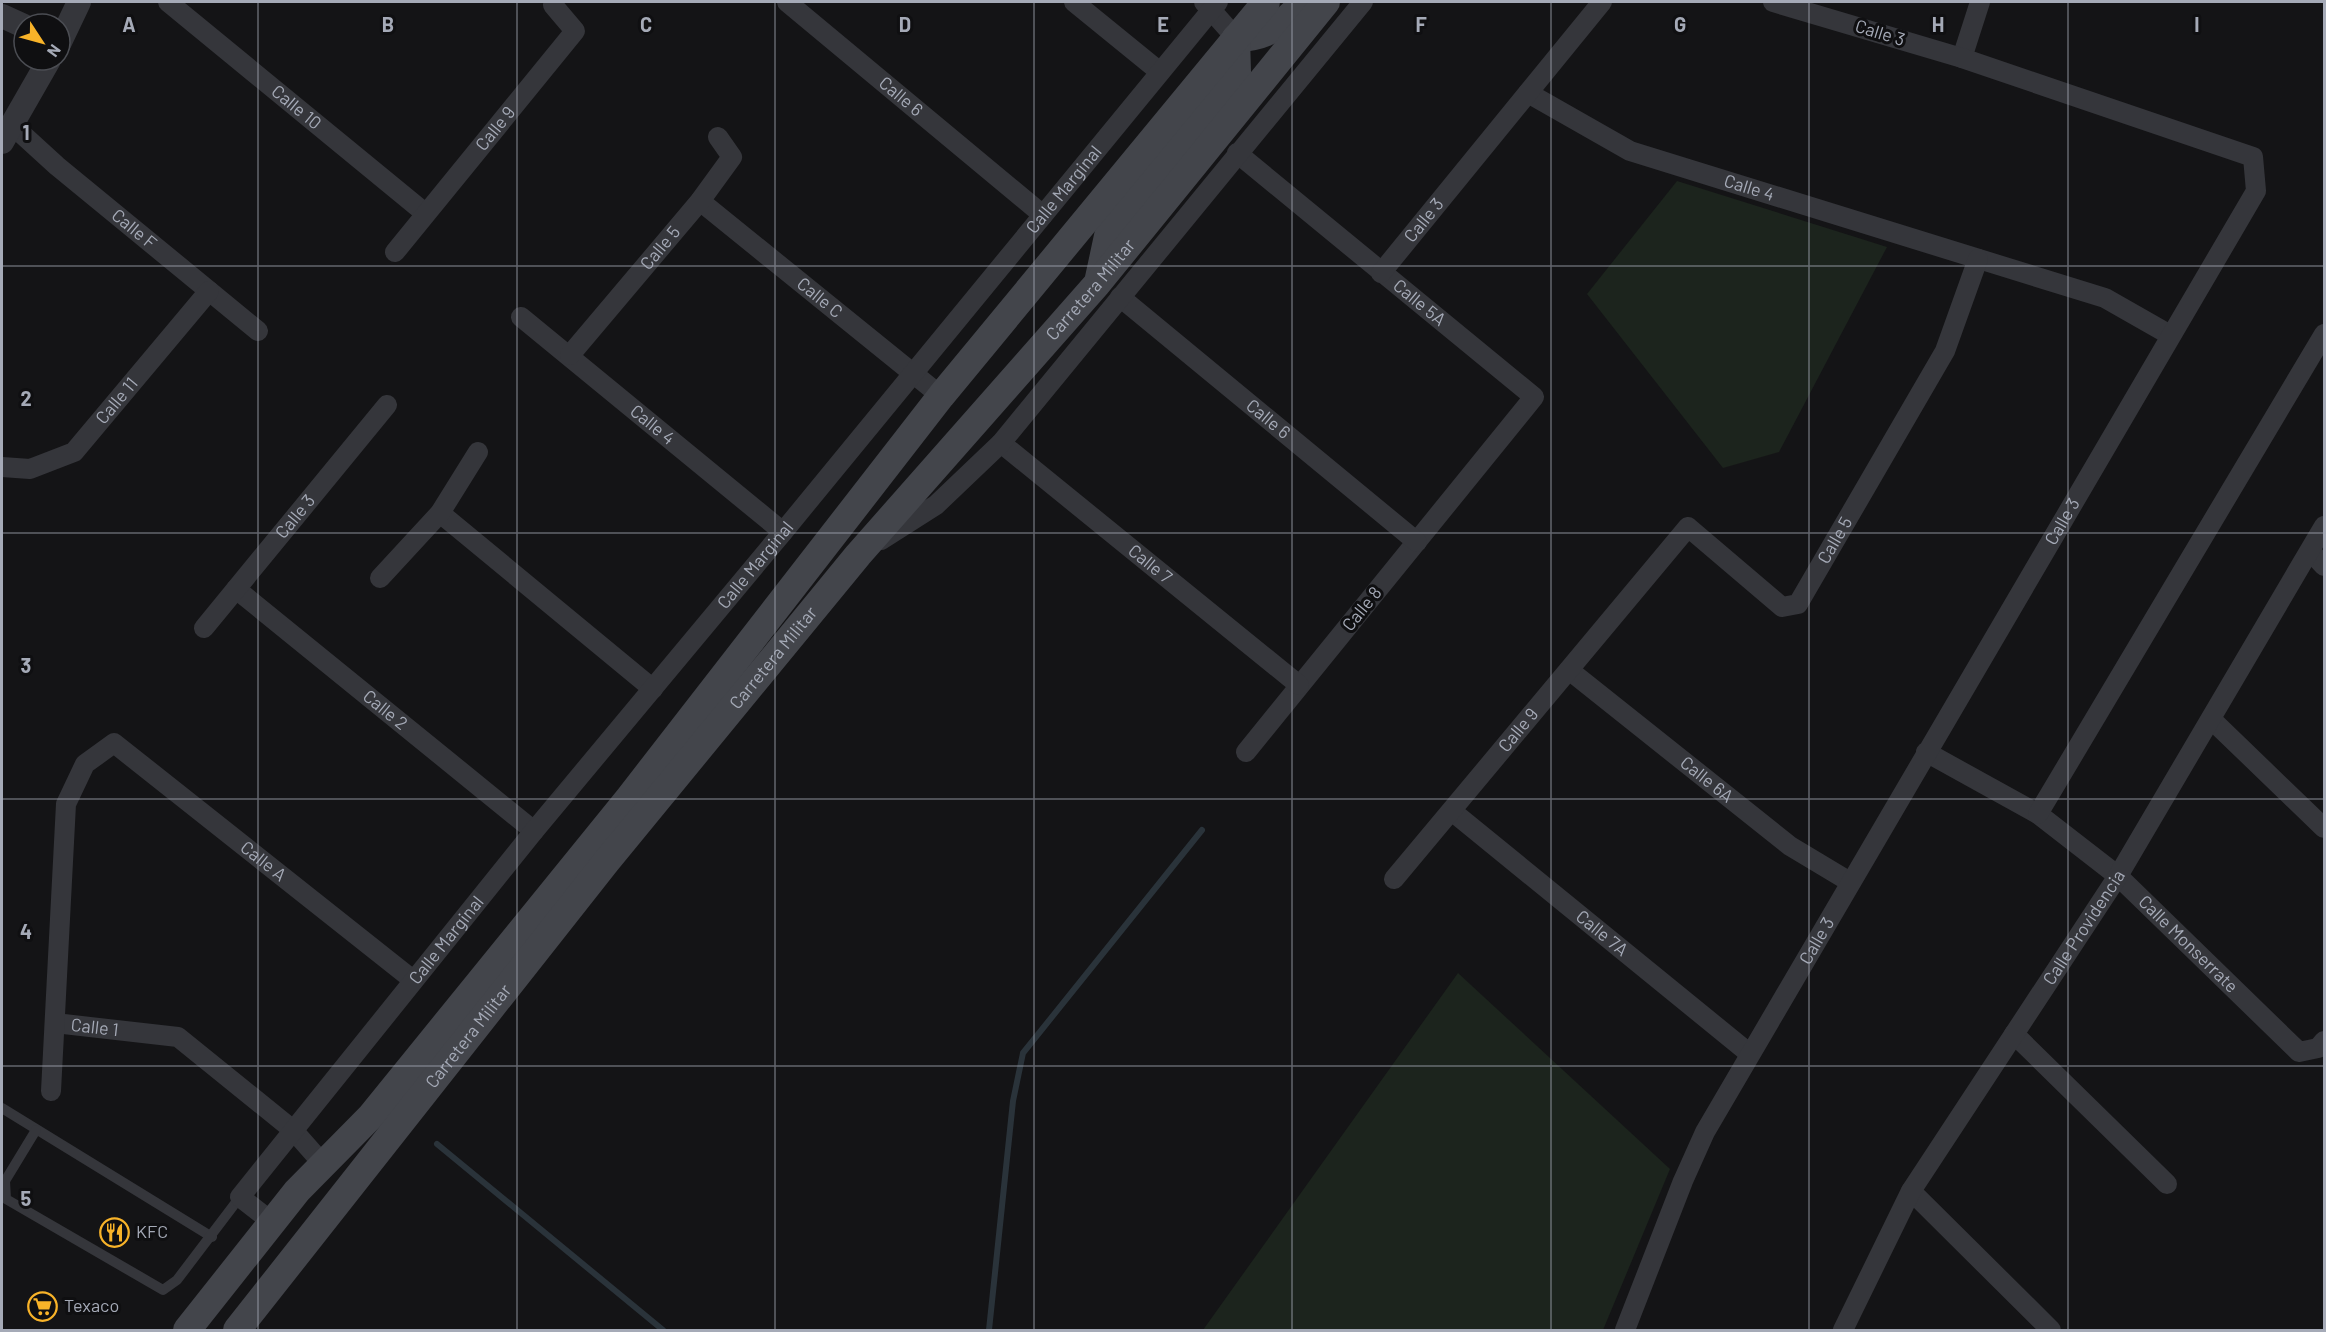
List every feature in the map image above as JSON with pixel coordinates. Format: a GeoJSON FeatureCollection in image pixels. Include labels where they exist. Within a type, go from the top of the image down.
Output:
{"type":"FeatureCollection","features":[{"type":"Feature","properties":{"kind":"main road","name":"Carretera Militar"},"geometry":{"type":"LineString","coordinates":[[187,1330],[297,1191],[371,1116],[622,807],[941,396],[1266,2]]}},
{"type":"Feature","properties":{"kind":"main road"},"geometry":{"type":"LineString","coordinates":[[1109,290],[1108,236],[1233,81],[1237,72],[1236,38],[1253,38],[1282,26],[1303,2]]}},
{"type":"Feature","properties":{"kind":"main road","name":"Carretera Militar"},"geometry":{"type":"LineString","coordinates":[[237,1330],[606,862],[858,555],[1109,290],[1326,2]]}},
{"type":"Feature","properties":{"kind":"street"},"geometry":{"type":"LineString","coordinates":[[72,17],[79,2]]}},
{"type":"Feature","properties":{"kind":"street","name":"Calle 10"},"geometry":{"type":"LineString","coordinates":[[168,2],[425,213]]}},
{"type":"Feature","properties":{"kind":"street","name":"Calle 6"},"geometry":{"type":"LineString","coordinates":[[787,2],[1043,215]]}},
{"type":"Feature","properties":{"kind":"street"},"geometry":{"type":"LineString","coordinates":[[1074,2],[1160,72]]}},
{"type":"Feature","properties":{"kind":"street"},"geometry":{"type":"LineString","coordinates":[[858,555],[936,505],[1001,443],[1109,290],[1237,153],[1363,2]]}},
{"type":"Feature","properties":{"kind":"street","name":"Calle 3"},"geometry":{"type":"LineString","coordinates":[[1381,273],[1602,2]]}},
{"type":"Feature","properties":{"kind":"street","name":"Calle 3"},"geometry":{"type":"LineString","coordinates":[[1625,1330],[1683,1181],[1705,1132],[2256,191],[2253,157],[1962,58],[1773,2]]}},
{"type":"Feature","properties":{"kind":"street"},"geometry":{"type":"LineString","coordinates":[[1962,58],[1980,2]]}},
{"type":"Feature","properties":{"kind":"street"},"geometry":{"type":"LineString","coordinates":[[1211,4],[1236,38]]}},
{"type":"Feature","properties":{"kind":"street","name":"Calle Marginal"},"geometry":{"type":"LineString","coordinates":[[240,1197],[534,831],[913,375],[1160,72],[1211,4]]}},
{"type":"Feature","properties":{"kind":"street","name":"Calle 9"},"geometry":{"type":"LineString","coordinates":[[395,252],[574,31],[553,5]]}},
{"type":"Feature","properties":{"kind":"street"},"geometry":{"type":"LineString","coordinates":[[6,133],[42,72]]}},
{"type":"Feature","properties":{"kind":"street","name":"Calle 4"},"geometry":{"type":"LineString","coordinates":[[1528,93],[1630,152],[2105,298],[2170,335]]}},
{"type":"Feature","properties":{"kind":"street","name":"Calle F"},"geometry":{"type":"LineString","coordinates":[[6,133],[57,166],[258,331]]}},
{"type":"Feature","properties":{"kind":"street","name":"Calle 5"},"geometry":{"type":"LineString","coordinates":[[570,355],[700,201],[732,158],[718,137]]}},
{"type":"Feature","properties":{"kind":"street","name":"Calle 5A"},"geometry":{"type":"LineString","coordinates":[[1237,153],[1534,397],[1479,465]]}},
{"type":"Feature","properties":{"kind":"street","name":"Calle C"},"geometry":{"type":"LineString","coordinates":[[700,201],[941,396]]}},
{"type":"Feature","properties":{"kind":"street","name":"Calle 5"},"geometry":{"type":"LineString","coordinates":[[1622,606],[1688,527],[1782,607],[1798,604],[1945,351],[1978,259]]}},
{"type":"Feature","properties":{"kind":"street","name":"Calle 6"},"geometry":{"type":"LineString","coordinates":[[1109,290],[1417,542]]}},
{"type":"Feature","properties":{"kind":"street","name":"Calle 11"},"geometry":{"type":"LineString","coordinates":[[2,467],[30,469],[74,453],[208,291]]}},
{"type":"Feature","properties":{"kind":"street","name":"Calle 4"},"geometry":{"type":"LineString","coordinates":[[521,317],[783,532]]}},
{"type":"Feature","properties":{"kind":"street"},"geometry":{"type":"LineString","coordinates":[[2038,814],[2325,334]]}},
{"type":"Feature","properties":{"kind":"street","name":"Calle 3"},"geometry":{"type":"LineString","coordinates":[[204,628],[387,405]]}},
{"type":"Feature","properties":{"kind":"street","name":"Calle 7"},"geometry":{"type":"LineString","coordinates":[[1001,443],[1299,685]]}},
{"type":"Feature","properties":{"kind":"street"},"geometry":{"type":"LineString","coordinates":[[380,578],[440,513],[478,452]]}},
{"type":"Feature","properties":{"kind":"street","name":"Calle 8"},"geometry":{"type":"LineString","coordinates":[[1246,752],[1479,465]]}},
{"type":"Feature","properties":{"kind":"street"},"geometry":{"type":"LineString","coordinates":[[440,513],[653,689]]}},
{"type":"Feature","properties":{"kind":"street","name":"Calle Providencia"},"geometry":{"type":"LineString","coordinates":[[1843,1330],[1911,1191],[2118,876],[2325,526]]}},
{"type":"Feature","properties":{"kind":"street"},"geometry":{"type":"LineString","coordinates":[[2310,551],[2325,566]]}},
{"type":"Feature","properties":{"kind":"street","name":"Calle 2"},"geometry":{"type":"LineString","coordinates":[[236,589],[534,831]]}},
{"type":"Feature","properties":{"kind":"street","name":"Calle 9"},"geometry":{"type":"LineString","coordinates":[[1394,879],[1453,812],[1622,606]]}},
{"type":"Feature","properties":{"kind":"street","name":"Calle 6A"},"geometry":{"type":"LineString","coordinates":[[1569,670],[1790,846],[1850,882]]}},
{"type":"Feature","properties":{"kind":"street"},"geometry":{"type":"LineString","coordinates":[[2211,719],[2325,828]]}},
{"type":"Feature","properties":{"kind":"street","name":"Calle A"},"geometry":{"type":"LineString","coordinates":[[85,764],[114,743],[413,980]]}},
{"type":"Feature","properties":{"kind":"street","name":"Calle Monserrate"},"geometry":{"type":"LineString","coordinates":[[1926,752],[2038,814],[2118,876],[2299,1052],[2318,1048],[2325,1041]]}},
{"type":"Feature","properties":{"kind":"street","name":"Calle 1"},"geometry":{"type":"LineString","coordinates":[[85,764],[66,804],[55,1023],[177,1037],[293,1130]]}},
{"type":"Feature","properties":{"kind":"street","name":"Calle 7A"},"geometry":{"type":"LineString","coordinates":[[1453,812],[1750,1054]]}},
{"type":"Feature","properties":{"kind":"street"},"geometry":{"type":"LineString","coordinates":[[51,1091],[55,1023]]}},
{"type":"Feature","properties":{"kind":"street"},"geometry":{"type":"LineString","coordinates":[[2014,1034],[2167,1185]]}},
{"type":"Feature","properties":{"kind":"street"},"geometry":{"type":"LineString","coordinates":[[293,1130],[323,1164]]}},
{"type":"Feature","properties":{"kind":"street"},"geometry":{"type":"LineString","coordinates":[[1911,1191],[2051,1330]]}},
{"type":"Feature","properties":{"kind":"street"},"geometry":{"type":"LineString","coordinates":[[240,1197],[272,1222]]}},
{"type":"Feature","properties":{"kind":"lane"},"geometry":{"type":"LineString","coordinates":[[2,1108],[212,1237]]}},
{"type":"Feature","properties":{"kind":"lane"},"geometry":{"type":"LineString","coordinates":[[36,1130],[6,1181],[6,1199],[163,1290],[177,1280],[212,1237],[240,1197]]}},
{"type":"Feature","properties":{"kind":"shaded area"},"geometry":{"type":"Polygon","coordinates":[[[1677,181],[1887,247],[1779,452],[1723,468],[1587,294],[1677,181]]]}},
{"type":"Feature","properties":{"kind":"shaded area"},"geometry":{"type":"Polygon","coordinates":[[[1458,973],[1670,1169],[1603,1330],[1203,1330],[1458,973]]]}},
{"type":"Feature","properties":{"kind":"waterway"},"geometry":{"type":"LineString","coordinates":[[989,1330],[1013,1101],[1023,1053],[1202,830]]}},
{"type":"Feature","properties":{"kind":"waterway"},"geometry":{"type":"LineString","coordinates":[[437,1144],[663,1330]]}},
{"type":"Feature","properties":{"kind":"place","name":"KFC"},"geometry":{"type":"Point","coordinates":[115,1232]}},
{"type":"Feature","properties":{"kind":"place","name":"Texaco"},"geometry":{"type":"Point","coordinates":[43,1306]}}]}
